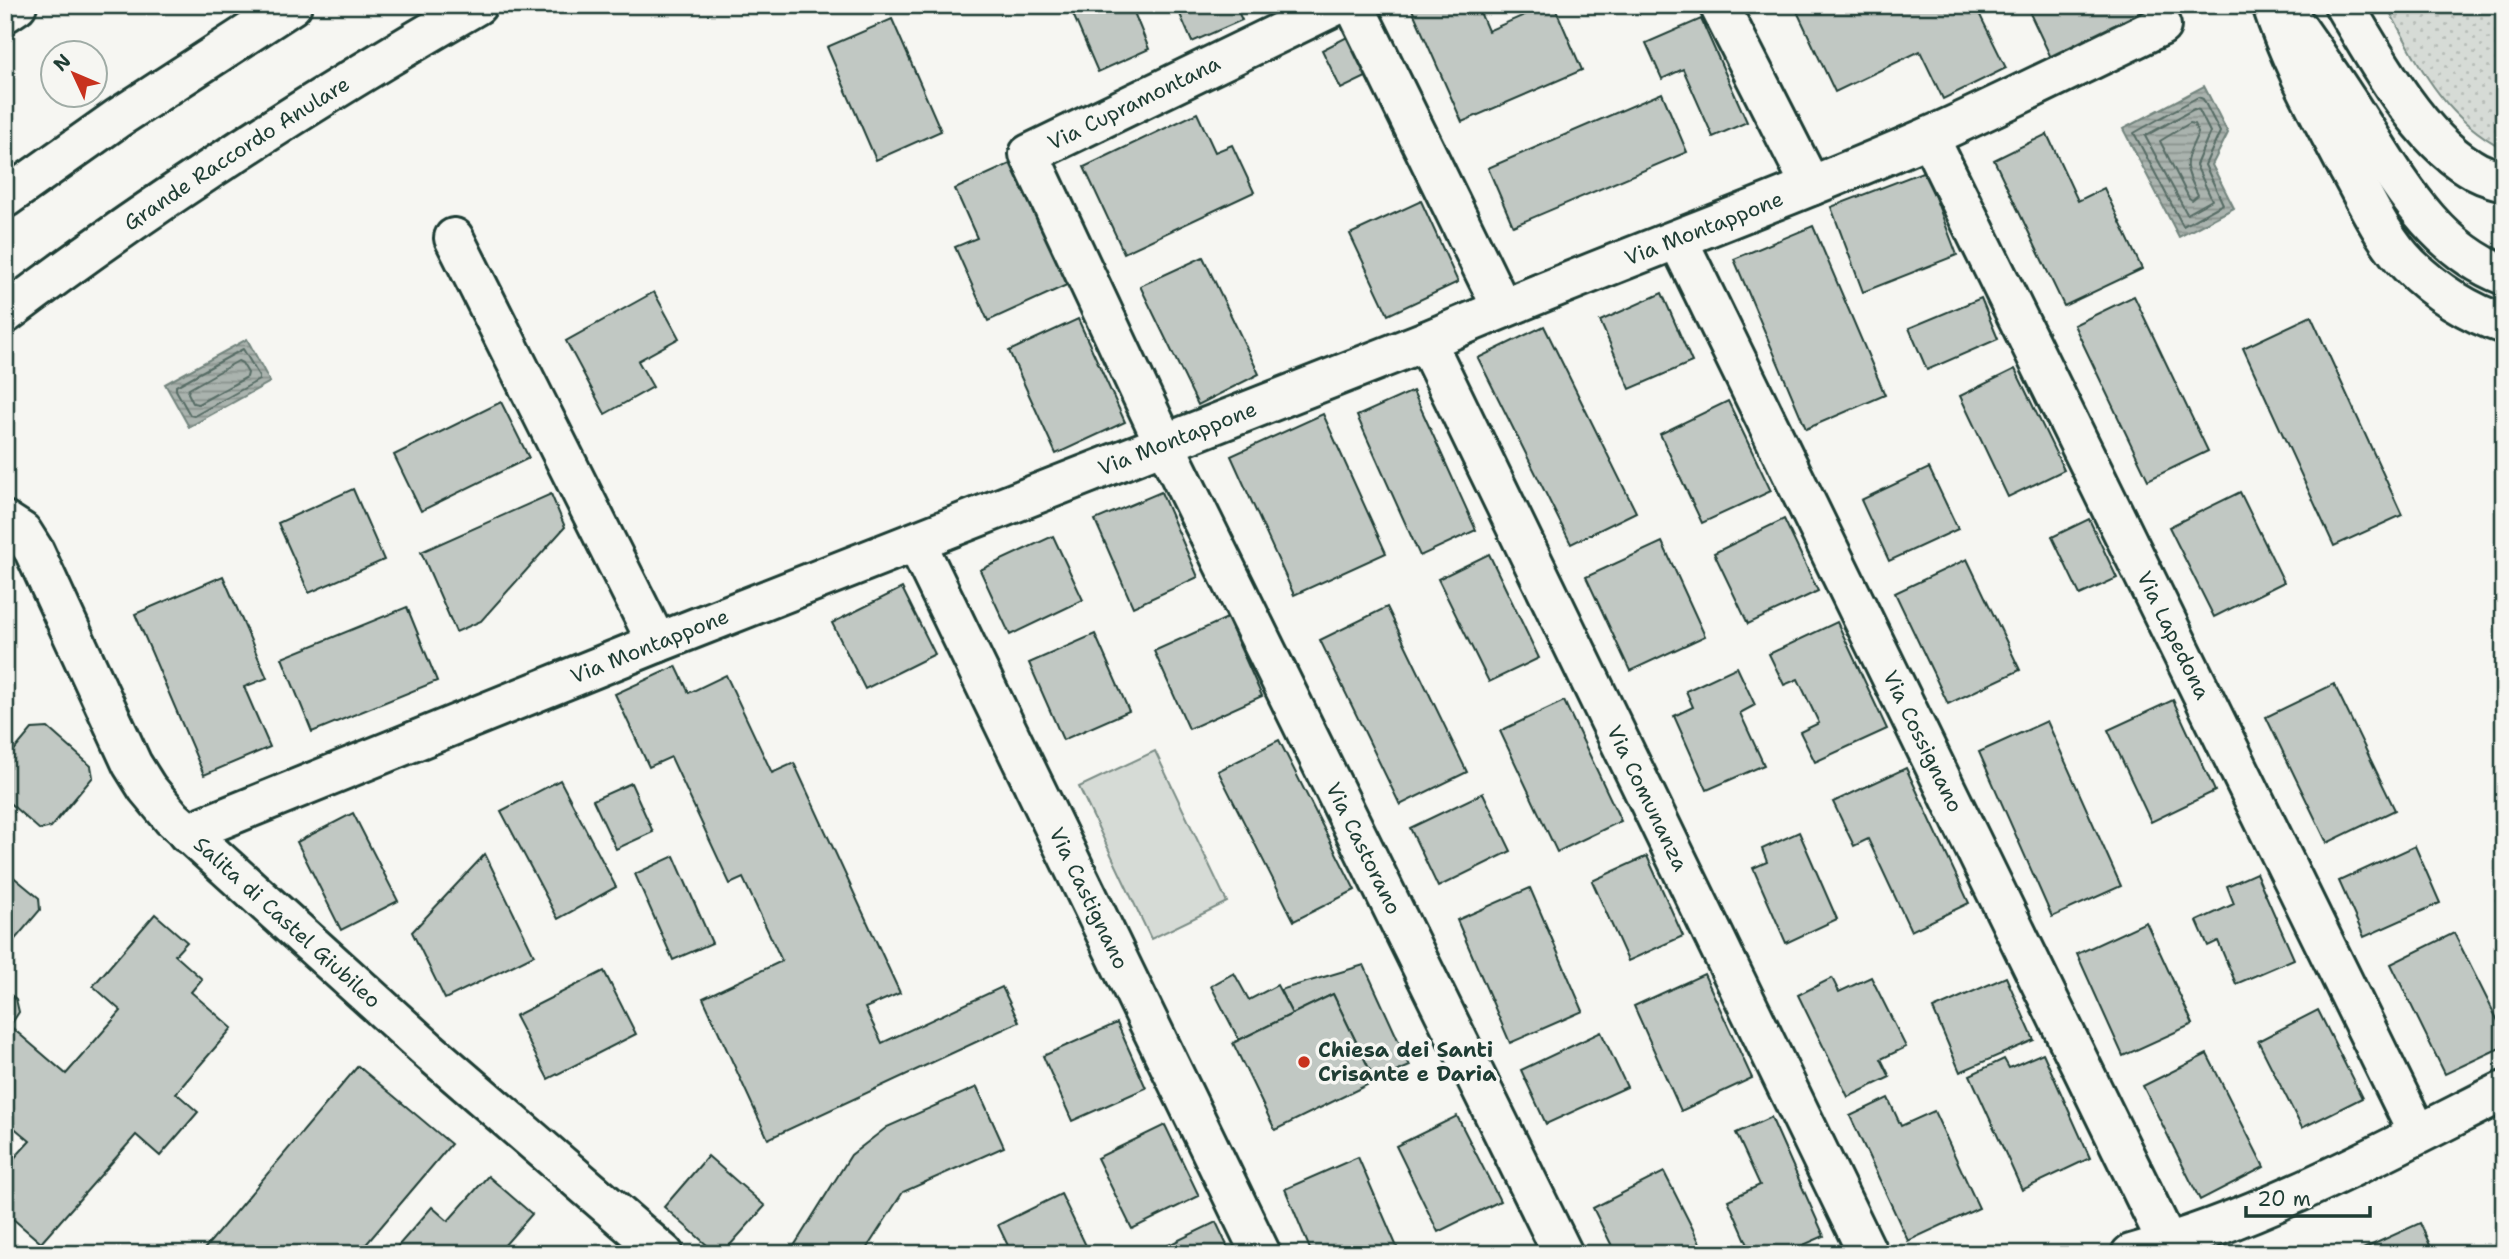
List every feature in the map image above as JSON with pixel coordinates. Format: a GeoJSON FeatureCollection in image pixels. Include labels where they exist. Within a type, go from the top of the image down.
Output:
{"type":"FeatureCollection","features":[{"type":"Feature","properties":{"kind":"main road"},"geometry":{"type":"LineString","coordinates":[[5,13],[17,5]]}},
{"type":"Feature","properties":{"kind":"main road"},"geometry":{"type":"LineString","coordinates":[[5,198],[118,118],[292,5]]}},
{"type":"Feature","properties":{"kind":"main road","name":"Grande Raccordo Anulare"},"geometry":{"type":"LineString","coordinates":[[5,314],[213,166],[299,110],[477,5]]}},
{"type":"Feature","properties":{"kind":"main road","name":"Via Cupramontana"},"geometry":{"type":"LineString","coordinates":[[1164,443],[1029,154],[1337,5]]}},
{"type":"Feature","properties":{"kind":"main road"},"geometry":{"type":"LineString","coordinates":[[1354,5],[1502,308]]}},
{"type":"Feature","properties":{"kind":"main road"},"geometry":{"type":"LineString","coordinates":[[1719,5],[1811,186]]}},
{"type":"Feature","properties":{"kind":"main road"},"geometry":{"type":"LineString","coordinates":[[2272,5],[2296,69],[2373,215],[2398,252],[2425,279],[2467,308],[2504,324]]}},
{"type":"Feature","properties":{"kind":"main road"},"geometry":{"type":"LineString","coordinates":[[2280,5],[2318,55],[2416,206],[2457,250],[2488,269],[2504,275]]}},
{"type":"Feature","properties":{"kind":"main road"},"geometry":{"type":"LineString","coordinates":[[2344,5],[2385,72],[2434,136],[2469,167],[2504,181]]}},
{"type":"Feature","properties":{"kind":"main road","name":"Via Montappone"},"geometry":{"type":"LineString","coordinates":[[187,832],[1811,186],[1928,137],[2161,26]]}},
{"type":"Feature","properties":{"kind":"main road","name":"Via Lapedona"},"geometry":{"type":"LineString","coordinates":[[1928,137],[2418,1134]]}},
{"type":"Feature","properties":{"kind":"main road"},"geometry":{"type":"LineString","coordinates":[[454,238],[657,643]]}},
{"type":"Feature","properties":{"kind":"main road","name":"Via Cossignano"},"geometry":{"type":"LineString","coordinates":[[1678,240],[2168,1244]]}},
{"type":"Feature","properties":{"kind":"main road","name":"Via Comunanza"},"geometry":{"type":"LineString","coordinates":[[1426,341],[1868,1254]]}},
{"type":"Feature","properties":{"kind":"main road","name":"Via Castorano"},"geometry":{"type":"LineString","coordinates":[[1164,443],[1563,1254]]}},
{"type":"Feature","properties":{"kind":"main road","name":"Salita di Castel Giubileo"},"geometry":{"type":"LineString","coordinates":[[8,522],[22,532],[34,551],[132,764],[157,801],[187,832],[428,1050],[664,1254]]}},
{"type":"Feature","properties":{"kind":"main road","name":"Via Castignano"},"geometry":{"type":"LineString","coordinates":[[916,542],[1261,1254]]}},
{"type":"Feature","properties":{"kind":"main road"},"geometry":{"type":"LineString","coordinates":[[2131,1254],[2168,1244],[2291,1196],[2504,1091]]}},
{"type":"Feature","properties":{"kind":"shaded area"},"geometry":{"type":"Polygon","coordinates":[[[2386,5],[2504,5],[2504,149],[2482,136],[2448,105],[2421,68],[2386,5]]]}},
{"type":"Feature","properties":{"kind":"shaded area"},"geometry":{"type":"Polygon","coordinates":[[[1155,751],[1227,902],[1151,939],[1079,787],[1155,751]]]}},
{"type":"Feature","properties":{"kind":"water"},"geometry":{"type":"Polygon","coordinates":[[[2204,86],[2228,133],[2212,165],[2234,208],[2179,237],[2123,129],[2204,86]]]}},
{"type":"Feature","properties":{"kind":"water"},"geometry":{"type":"Polygon","coordinates":[[[247,339],[270,382],[189,427],[165,384],[247,339]]]}},
{"type":"Feature","properties":{"kind":"building"},"geometry":{"type":"Polygon","coordinates":[[[1069,5],[1131,5],[1149,49],[1098,72],[1069,5]]]}},
{"type":"Feature","properties":{"kind":"building"},"geometry":{"type":"Polygon","coordinates":[[[1176,5],[1235,5],[1242,20],[1192,42],[1176,5]]]}},
{"type":"Feature","properties":{"kind":"building"},"geometry":{"type":"Polygon","coordinates":[[[1410,5],[1477,5],[1488,31],[1547,5],[1554,5],[1582,70],[1462,122],[1410,5]]]}},
{"type":"Feature","properties":{"kind":"building"},"geometry":{"type":"Polygon","coordinates":[[[1794,5],[1975,5],[2006,68],[1943,99],[1920,51],[1835,92],[1794,5]]]}},
{"type":"Feature","properties":{"kind":"building"},"geometry":{"type":"Polygon","coordinates":[[[2026,5],[2175,5],[2176,6],[2054,64],[2026,5]]]}},
{"type":"Feature","properties":{"kind":"building"},"geometry":{"type":"Polygon","coordinates":[[[892,19],[941,131],[876,160],[827,47],[892,19]]]}},
{"type":"Feature","properties":{"kind":"building"},"geometry":{"type":"Polygon","coordinates":[[[1701,19],[1747,122],[1713,137],[1683,69],[1662,79],[1646,43],[1701,19]]]}},
{"type":"Feature","properties":{"kind":"building"},"geometry":{"type":"Polygon","coordinates":[[[1351,35],[1370,75],[1341,89],[1322,50],[1351,35]]]}},
{"type":"Feature","properties":{"kind":"building"},"geometry":{"type":"Polygon","coordinates":[[[1662,93],[1687,152],[1513,226],[1488,168],[1662,93]]]}},
{"type":"Feature","properties":{"kind":"building"},"geometry":{"type":"Polygon","coordinates":[[[1197,113],[1215,152],[1232,145],[1254,192],[1124,253],[1084,167],[1197,113]]]}},
{"type":"Feature","properties":{"kind":"building"},"geometry":{"type":"Polygon","coordinates":[[[2047,134],[2078,201],[2104,188],[2142,269],[2064,306],[1994,160],[2047,134]]]}},
{"type":"Feature","properties":{"kind":"building"},"geometry":{"type":"Polygon","coordinates":[[[1014,162],[1069,284],[988,321],[955,247],[977,238],[955,189],[1014,162]]]}},
{"type":"Feature","properties":{"kind":"building"},"geometry":{"type":"Polygon","coordinates":[[[1925,171],[1957,255],[1863,292],[1831,207],[1925,171]]]}},
{"type":"Feature","properties":{"kind":"building"},"geometry":{"type":"Polygon","coordinates":[[[1421,201],[1458,282],[1388,315],[1350,234],[1421,201]]]}},
{"type":"Feature","properties":{"kind":"building"},"geometry":{"type":"Polygon","coordinates":[[[1813,226],[1885,395],[1806,429],[1734,259],[1813,226]]]}},
{"type":"Feature","properties":{"kind":"building"},"geometry":{"type":"Polygon","coordinates":[[[1203,257],[1259,374],[1198,405],[1140,286],[1203,257]]]}},
{"type":"Feature","properties":{"kind":"building"},"geometry":{"type":"Polygon","coordinates":[[[654,292],[679,338],[638,361],[653,387],[605,414],[566,341],[654,292]]]}},
{"type":"Feature","properties":{"kind":"building"},"geometry":{"type":"Polygon","coordinates":[[[1662,293],[1692,362],[1630,389],[1600,321],[1662,293]]]}},
{"type":"Feature","properties":{"kind":"building"},"geometry":{"type":"Polygon","coordinates":[[[2134,296],[2208,451],[2148,480],[2074,325],[2134,296]]]}},
{"type":"Feature","properties":{"kind":"building"},"geometry":{"type":"Polygon","coordinates":[[[1981,298],[1998,339],[1927,370],[1909,328],[1981,298]]]}},
{"type":"Feature","properties":{"kind":"building"},"geometry":{"type":"Polygon","coordinates":[[[2311,316],[2402,515],[2334,546],[2243,348],[2311,316]]]}},
{"type":"Feature","properties":{"kind":"building"},"geometry":{"type":"Polygon","coordinates":[[[1078,319],[1125,422],[1056,454],[1009,351],[1078,319]]]}},
{"type":"Feature","properties":{"kind":"building"},"geometry":{"type":"Polygon","coordinates":[[[1544,326],[1636,512],[1571,544],[1478,358],[1544,326]]]}},
{"type":"Feature","properties":{"kind":"building"},"geometry":{"type":"Polygon","coordinates":[[[2015,369],[2064,470],[2008,497],[1960,396],[2015,369]]]}},
{"type":"Feature","properties":{"kind":"building"},"geometry":{"type":"Polygon","coordinates":[[[1413,391],[1476,530],[1420,556],[1357,416],[1413,391]]]}},
{"type":"Feature","properties":{"kind":"building"},"geometry":{"type":"Polygon","coordinates":[[[1728,401],[1771,491],[1702,523],[1660,434],[1728,401]]]}},
{"type":"Feature","properties":{"kind":"building"},"geometry":{"type":"Polygon","coordinates":[[[501,402],[529,458],[421,511],[394,455],[501,402]]]}},
{"type":"Feature","properties":{"kind":"building"},"geometry":{"type":"Polygon","coordinates":[[[1323,414],[1386,553],[1294,595],[1231,456],[1323,414]]]}},
{"type":"Feature","properties":{"kind":"building"},"geometry":{"type":"Polygon","coordinates":[[[1929,468],[1958,529],[1889,561],[1861,500],[1929,468]]]}},
{"type":"Feature","properties":{"kind":"building"},"geometry":{"type":"Polygon","coordinates":[[[353,489],[384,560],[309,593],[278,523],[353,489]]]}},
{"type":"Feature","properties":{"kind":"building"},"geometry":{"type":"Polygon","coordinates":[[[1161,492],[1198,577],[1133,607],[1095,520],[1161,492]]]}},
{"type":"Feature","properties":{"kind":"building"},"geometry":{"type":"Polygon","coordinates":[[[2240,492],[2284,582],[2214,617],[2169,527],[2240,492]]]}},
{"type":"Feature","properties":{"kind":"building"},"geometry":{"type":"Polygon","coordinates":[[[551,494],[565,527],[481,621],[456,632],[421,552],[551,494]]]}},
{"type":"Feature","properties":{"kind":"building"},"geometry":{"type":"Polygon","coordinates":[[[1784,519],[1818,591],[1748,624],[1714,553],[1784,519]]]}},
{"type":"Feature","properties":{"kind":"building"},"geometry":{"type":"Polygon","coordinates":[[[2089,519],[2117,578],[2080,595],[2052,537],[2089,519]]]}},
{"type":"Feature","properties":{"kind":"building"},"geometry":{"type":"Polygon","coordinates":[[[1053,536],[1083,600],[1010,635],[980,570],[1053,536]]]}},
{"type":"Feature","properties":{"kind":"building"},"geometry":{"type":"Polygon","coordinates":[[[1662,542],[1705,636],[1630,671],[1586,577],[1662,542]]]}},
{"type":"Feature","properties":{"kind":"building"},"geometry":{"type":"Polygon","coordinates":[[[1489,554],[1539,658],[1489,682],[1438,579],[1489,554]]]}},
{"type":"Feature","properties":{"kind":"building"},"geometry":{"type":"Polygon","coordinates":[[[1967,559],[2020,670],[1948,704],[1895,593],[1967,559]]]}},
{"type":"Feature","properties":{"kind":"building"},"geometry":{"type":"Polygon","coordinates":[[[223,576],[267,678],[244,687],[270,747],[204,775],[135,614],[223,576]]]}},
{"type":"Feature","properties":{"kind":"building"},"geometry":{"type":"Polygon","coordinates":[[[902,588],[935,654],[865,689],[832,623],[902,588]]]}},
{"type":"Feature","properties":{"kind":"building"},"geometry":{"type":"Polygon","coordinates":[[[407,607],[437,681],[312,732],[282,658],[407,607]]]}},
{"type":"Feature","properties":{"kind":"building"},"geometry":{"type":"Polygon","coordinates":[[[1387,607],[1467,772],[1400,805],[1320,640],[1387,607]]]}},
{"type":"Feature","properties":{"kind":"building"},"geometry":{"type":"Polygon","coordinates":[[[1227,618],[1262,696],[1189,729],[1154,651],[1227,618]]]}},
{"type":"Feature","properties":{"kind":"building"},"geometry":{"type":"Polygon","coordinates":[[[1837,622],[1887,729],[1815,762],[1800,732],[1819,723],[1798,679],[1784,685],[1769,654],[1837,622]]]}},
{"type":"Feature","properties":{"kind":"building"},"geometry":{"type":"Polygon","coordinates":[[[1095,634],[1129,711],[1063,740],[1029,663],[1095,634]]]}},
{"type":"Feature","properties":{"kind":"building"},"geometry":{"type":"Polygon","coordinates":[[[676,666],[689,693],[726,675],[772,773],[794,763],[900,993],[865,1008],[882,1043],[1002,987],[1019,1022],[768,1139],[703,998],[782,961],[743,878],[730,884],[671,757],[649,767],[615,694],[676,666]]]}},
{"type":"Feature","properties":{"kind":"building"},"geometry":{"type":"Polygon","coordinates":[[[1737,667],[1755,705],[1740,713],[1764,765],[1707,790],[1674,716],[1693,707],[1686,691],[1737,667]]]}},
{"type":"Feature","properties":{"kind":"building"},"geometry":{"type":"Polygon","coordinates":[[[2334,684],[2395,810],[2327,843],[2266,717],[2334,684]]]}},
{"type":"Feature","properties":{"kind":"building"},"geometry":{"type":"Polygon","coordinates":[[[2173,700],[2215,791],[2151,822],[2108,730],[2173,700]]]}},
{"type":"Feature","properties":{"kind":"building"},"geometry":{"type":"Polygon","coordinates":[[[1564,701],[1621,821],[1557,852],[1500,731],[1564,701]]]}},
{"type":"Feature","properties":{"kind":"building"},"geometry":{"type":"Polygon","coordinates":[[[2047,721],[2121,886],[2052,917],[1979,752],[2047,721]]]}},
{"type":"Feature","properties":{"kind":"building"},"geometry":{"type":"Polygon","coordinates":[[[48,728],[91,766],[93,777],[51,827],[40,830],[5,799],[5,761],[32,729],[48,728]]]}},
{"type":"Feature","properties":{"kind":"building"},"geometry":{"type":"Polygon","coordinates":[[[1279,740],[1355,890],[1294,921],[1218,771],[1279,740]]]}},
{"type":"Feature","properties":{"kind":"building"},"geometry":{"type":"Polygon","coordinates":[[[1906,768],[1969,903],[1911,931],[1868,839],[1854,846],[1833,802],[1906,768]]]}},
{"type":"Feature","properties":{"kind":"building"},"geometry":{"type":"Polygon","coordinates":[[[560,780],[616,887],[558,919],[501,811],[560,780]]]}},
{"type":"Feature","properties":{"kind":"building"},"geometry":{"type":"Polygon","coordinates":[[[631,783],[653,832],[616,849],[593,800],[631,783]]]}},
{"type":"Feature","properties":{"kind":"building"},"geometry":{"type":"Polygon","coordinates":[[[1483,793],[1511,851],[1438,887],[1410,828],[1483,793]]]}},
{"type":"Feature","properties":{"kind":"building"},"geometry":{"type":"Polygon","coordinates":[[[353,813],[398,901],[341,930],[297,842],[353,813]]]}},
{"type":"Feature","properties":{"kind":"building"},"geometry":{"type":"Polygon","coordinates":[[[1799,832],[1837,919],[1786,943],[1753,868],[1767,862],[1762,849],[1799,832]]]}},
{"type":"Feature","properties":{"kind":"building"},"geometry":{"type":"Polygon","coordinates":[[[2415,846],[2440,903],[2364,937],[2339,881],[2415,846]]]}},
{"type":"Feature","properties":{"kind":"building"},"geometry":{"type":"Polygon","coordinates":[[[485,854],[534,955],[445,999],[412,932],[485,854]]]}},
{"type":"Feature","properties":{"kind":"building"},"geometry":{"type":"Polygon","coordinates":[[[674,856],[712,943],[673,960],[635,874],[674,856]]]}},
{"type":"Feature","properties":{"kind":"building"},"geometry":{"type":"Polygon","coordinates":[[[1647,856],[1683,936],[1628,961],[1592,881],[1647,856]]]}},
{"type":"Feature","properties":{"kind":"building"},"geometry":{"type":"Polygon","coordinates":[[[5,870],[39,898],[40,910],[5,951],[5,870]]]}},
{"type":"Feature","properties":{"kind":"building"},"geometry":{"type":"Polygon","coordinates":[[[2256,873],[2294,959],[2236,984],[2218,941],[2208,946],[2197,921],[2234,904],[2227,886],[2256,873]]]}},
{"type":"Feature","properties":{"kind":"building"},"geometry":{"type":"Polygon","coordinates":[[[1530,888],[1583,1011],[1510,1043],[1457,920],[1530,888]]]}},
{"type":"Feature","properties":{"kind":"building"},"geometry":{"type":"Polygon","coordinates":[[[2504,896],[2504,917],[2496,900],[2504,896]]]}},
{"type":"Feature","properties":{"kind":"building"},"geometry":{"type":"Polygon","coordinates":[[[155,914],[187,942],[175,955],[202,979],[191,992],[232,1028],[176,1093],[198,1112],[160,1156],[136,1135],[41,1243],[5,1212],[5,1161],[9,1164],[30,1141],[5,1120],[5,990],[16,999],[19,1012],[10,1026],[66,1074],[121,1011],[93,986],[155,914]]]}},
{"type":"Feature","properties":{"kind":"building"},"geometry":{"type":"Polygon","coordinates":[[[2146,922],[2193,1024],[2123,1056],[2077,954],[2146,922]]]}},
{"type":"Feature","properties":{"kind":"building"},"geometry":{"type":"Polygon","coordinates":[[[2454,933],[2504,1033],[2504,1046],[2445,1074],[2391,964],[2454,933]]]}},
{"type":"Feature","properties":{"kind":"building"},"geometry":{"type":"Polygon","coordinates":[[[1364,965],[1410,1066],[1375,1081],[1333,994],[1292,1014],[1280,990],[1364,965]]]}},
{"type":"Feature","properties":{"kind":"building"},"geometry":{"type":"Polygon","coordinates":[[[604,971],[636,1034],[548,1079],[515,1016],[604,971]]]}},
{"type":"Feature","properties":{"kind":"building"},"geometry":{"type":"Polygon","coordinates":[[[1234,973],[1249,1000],[1277,985],[1292,1014],[1239,1040],[1211,986],[1234,973]]]}},
{"type":"Feature","properties":{"kind":"building"},"geometry":{"type":"Polygon","coordinates":[[[1704,974],[1752,1078],[1681,1111],[1634,1006],[1704,974]]]}},
{"type":"Feature","properties":{"kind":"building"},"geometry":{"type":"Polygon","coordinates":[[[1871,977],[1906,1047],[1881,1059],[1890,1077],[1848,1097],[1798,995],[1832,978],[1839,992],[1871,977]]]}},
{"type":"Feature","properties":{"kind":"building"},"geometry":{"type":"Polygon","coordinates":[[[2006,977],[2034,1040],[1960,1072],[1933,1009],[2006,977]]]}},
{"type":"Feature","properties":{"kind":"building","name":"Chiesa dei Santi Crisante e Daria"},"geometry":{"type":"Polygon","coordinates":[[[1333,994],[1375,1081],[1275,1130],[1233,1043],[1333,994]]]}},
{"type":"Feature","properties":{"kind":"building"},"geometry":{"type":"Polygon","coordinates":[[[2318,1010],[2362,1098],[2302,1128],[2258,1041],[2318,1010]]]}},
{"type":"Feature","properties":{"kind":"building"},"geometry":{"type":"Polygon","coordinates":[[[1117,1023],[1146,1088],[1072,1121],[1043,1056],[1117,1023]]]}},
{"type":"Feature","properties":{"kind":"building"},"geometry":{"type":"Polygon","coordinates":[[[1601,1032],[1627,1087],[1546,1124],[1521,1070],[1601,1032]]]}},
{"type":"Feature","properties":{"kind":"building"},"geometry":{"type":"Polygon","coordinates":[[[2043,1053],[2090,1158],[2022,1190],[1970,1075],[2004,1059],[2009,1068],[2043,1053]]]}},
{"type":"Feature","properties":{"kind":"building"},"geometry":{"type":"Polygon","coordinates":[[[2207,1054],[2264,1167],[2200,1200],[2143,1086],[2207,1054]]]}},
{"type":"Feature","properties":{"kind":"building"},"geometry":{"type":"Polygon","coordinates":[[[358,1066],[451,1144],[358,1254],[200,1254],[358,1066]]]}},
{"type":"Feature","properties":{"kind":"building"},"geometry":{"type":"Polygon","coordinates":[[[977,1087],[1004,1147],[903,1192],[863,1254],[789,1254],[851,1155],[887,1127],[977,1087]]]}},
{"type":"Feature","properties":{"kind":"building"},"geometry":{"type":"Polygon","coordinates":[[[1888,1098],[1901,1126],[1934,1111],[1979,1208],[1908,1241],[1850,1116],[1888,1098]]]}},
{"type":"Feature","properties":{"kind":"building"},"geometry":{"type":"Polygon","coordinates":[[[1457,1116],[1500,1201],[1438,1232],[1396,1146],[1457,1116]]]}},
{"type":"Feature","properties":{"kind":"building"},"geometry":{"type":"Polygon","coordinates":[[[1771,1117],[1824,1236],[1783,1254],[1752,1254],[1728,1200],[1760,1185],[1736,1133],[1771,1117]]]}},
{"type":"Feature","properties":{"kind":"building"},"geometry":{"type":"Polygon","coordinates":[[[1165,1125],[1199,1196],[1132,1229],[1097,1158],[1165,1125]]]}},
{"type":"Feature","properties":{"kind":"building"},"geometry":{"type":"Polygon","coordinates":[[[708,1156],[765,1206],[722,1254],[717,1254],[664,1207],[708,1156]]]}},
{"type":"Feature","properties":{"kind":"building"},"geometry":{"type":"Polygon","coordinates":[[[1358,1157],[1400,1254],[1312,1254],[1285,1189],[1358,1157]]]}},
{"type":"Feature","properties":{"kind":"building"},"geometry":{"type":"Polygon","coordinates":[[[1664,1172],[1701,1245],[1684,1254],[1616,1254],[1593,1208],[1664,1172]]]}},
{"type":"Feature","properties":{"kind":"building"},"geometry":{"type":"Polygon","coordinates":[[[488,1176],[532,1214],[497,1254],[391,1254],[432,1207],[448,1221],[488,1176]]]}},
{"type":"Feature","properties":{"kind":"building"},"geometry":{"type":"Polygon","coordinates":[[[1061,1194],[1090,1254],[1012,1254],[998,1225],[1061,1194]]]}},
{"type":"Feature","properties":{"kind":"building"},"geometry":{"type":"Polygon","coordinates":[[[1216,1222],[1231,1254],[1150,1254],[1216,1222]]]}},
{"type":"Feature","properties":{"kind":"building"},"geometry":{"type":"Polygon","coordinates":[[[2420,1223],[2434,1254],[2352,1254],[2420,1223]]]}},
{"type":"Feature","properties":{"kind":"place","name":"Chiesa dei Santi Crisante e Daria"},"geometry":{"type":"Point","coordinates":[1304,1062]}}]}
